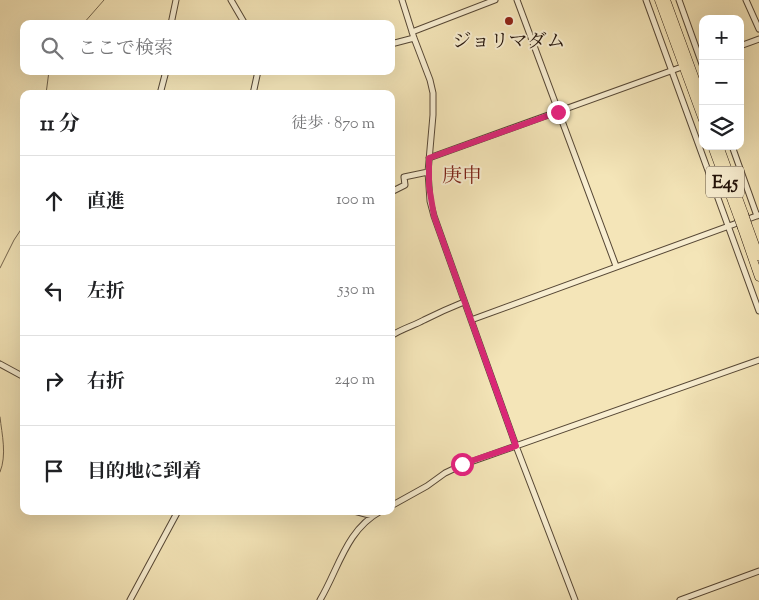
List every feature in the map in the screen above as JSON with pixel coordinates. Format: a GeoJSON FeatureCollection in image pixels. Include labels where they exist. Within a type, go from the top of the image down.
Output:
{"type":"FeatureCollection","features":[{"type":"Feature","properties":{"kind":"highway"},"geometry":{"type":"LineString","coordinates":[[659,0],[699,109]]}},
{"type":"Feature","properties":{"kind":"highway"},"geometry":{"type":"LineString","coordinates":[[666,0],[699,90]]}},
{"type":"Feature","properties":{"kind":"highway","name":"E45"},"geometry":{"type":"LineString","coordinates":[[714,150],[745,227],[759,277]]}},
{"type":"Feature","properties":{"kind":"highway","name":"E45"},"geometry":{"type":"LineString","coordinates":[[720,150],[741,216]]}},
{"type":"Feature","properties":{"kind":"highway","name":"E45"},"geometry":{"type":"LineString","coordinates":[[745,227],[759,256]]}},
{"type":"Feature","properties":{"kind":"street"},"geometry":{"type":"LineString","coordinates":[[173,20],[176,0]]}},
{"type":"Feature","properties":{"kind":"street"},"geometry":{"type":"LineString","coordinates":[[231,0],[243,20]]}},
{"type":"Feature","properties":{"kind":"street"},"geometry":{"type":"LineString","coordinates":[[402,0],[433,93],[428,172],[430,201],[434,216],[516,446],[575,600]]}},
{"type":"Feature","properties":{"kind":"street"},"geometry":{"type":"LineString","coordinates":[[395,42],[495,0]]}},
{"type":"Feature","properties":{"kind":"street"},"geometry":{"type":"LineString","coordinates":[[517,0],[616,266]]}},
{"type":"Feature","properties":{"kind":"street"},"geometry":{"type":"LineString","coordinates":[[646,0],[759,311]]}},
{"type":"Feature","properties":{"kind":"street"},"geometry":{"type":"LineString","coordinates":[[679,0],[700,60]]}},
{"type":"Feature","properties":{"kind":"street"},"geometry":{"type":"LineString","coordinates":[[746,0],[759,28]]}},
{"type":"Feature","properties":{"kind":"street"},"geometry":{"type":"LineString","coordinates":[[744,45],[759,39]]}},
{"type":"Feature","properties":{"kind":"street"},"geometry":{"type":"LineString","coordinates":[[429,158],[679,68]]}},
{"type":"Feature","properties":{"kind":"street"},"geometry":{"type":"LineString","coordinates":[[161,90],[165,75]]}},
{"type":"Feature","properties":{"kind":"street"},"geometry":{"type":"LineString","coordinates":[[254,90],[257,75]]}},
{"type":"Feature","properties":{"kind":"street"},"geometry":{"type":"LineString","coordinates":[[470,320],[758,215],[734,150]]}},
{"type":"Feature","properties":{"kind":"street"},"geometry":{"type":"LineString","coordinates":[[395,190],[405,185],[404,178],[428,172]]}},
{"type":"Feature","properties":{"kind":"street"},"geometry":{"type":"LineString","coordinates":[[395,333],[438,312],[464,302]]}},
{"type":"Feature","properties":{"kind":"street"},"geometry":{"type":"LineString","coordinates":[[395,504],[462,464],[759,360]]}},
{"type":"Feature","properties":{"kind":"street"},"geometry":{"type":"LineString","coordinates":[[1,364],[20,375]]}},
{"type":"Feature","properties":{"kind":"street"},"geometry":{"type":"LineString","coordinates":[[130,600],[176,515]]}},
{"type":"Feature","properties":{"kind":"street"},"geometry":{"type":"LineString","coordinates":[[320,600],[344,549],[369,515]]}},
{"type":"Feature","properties":{"kind":"street"},"geometry":{"type":"LineString","coordinates":[[680,600],[759,571]]}},
{"type":"Feature","properties":{"kind":"waterway"},"geometry":{"type":"LineString","coordinates":[[86,20],[104,0]]}},
{"type":"Feature","properties":{"kind":"waterway"},"geometry":{"type":"LineString","coordinates":[[47,90],[48,75]]}},
{"type":"Feature","properties":{"kind":"waterway"},"geometry":{"type":"LineString","coordinates":[[0,268],[20,231]]}},
{"type":"Feature","properties":{"kind":"waterway"},"geometry":{"type":"LineString","coordinates":[[0,417],[4,452],[0,472]]}},
{"type":"Feature","properties":{"kind":"place","name":"ジョリマダム"},"geometry":{"type":"Point","coordinates":[509,21]}},
{"type":"Feature","properties":{"kind":"district","name":"庚申"},"geometry":{"type":"Point","coordinates":[462,175]}},
{"type":"Feature","properties":{"kind":"route"},"geometry":{"type":"LineString","coordinates":[[462,464],[516,446],[434,216],[430,201],[429,158],[558,112]]}}]}
